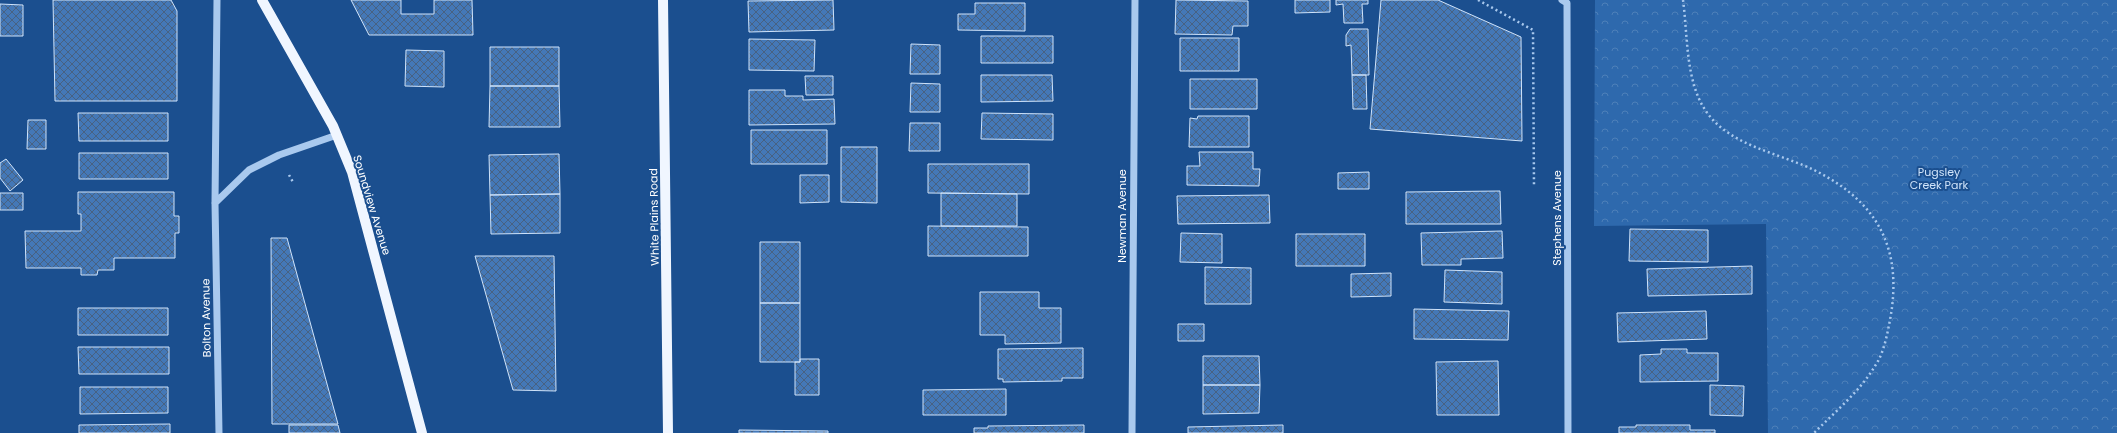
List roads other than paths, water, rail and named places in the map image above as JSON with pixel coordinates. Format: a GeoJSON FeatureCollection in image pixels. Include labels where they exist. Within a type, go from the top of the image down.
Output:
{"type":"FeatureCollection","features":[{"type":"Feature","properties":{"kind":"main road","name":"Soundview Avenue"},"geometry":{"type":"LineString","coordinates":[[262,0],[337,135],[352,172],[422,433]]}},
{"type":"Feature","properties":{"kind":"main road","name":"White Plains Road"},"geometry":{"type":"LineString","coordinates":[[663,0],[668,433]]}},
{"type":"Feature","properties":{"kind":"street","name":"Bolton Avenue"},"geometry":{"type":"LineString","coordinates":[[217,0],[215,203],[219,433]]}},
{"type":"Feature","properties":{"kind":"street","name":"Newman Avenue"},"geometry":{"type":"LineString","coordinates":[[1132,433],[1135,0]]}},
{"type":"Feature","properties":{"kind":"street","name":"Stephens Avenue"},"geometry":{"type":"LineString","coordinates":[[1565,1],[1568,433]]}},
{"type":"Feature","properties":{"kind":"street"},"geometry":{"type":"LineString","coordinates":[[215,203],[249,170],[279,155],[337,135]]}},
{"type":"Feature","properties":{"kind":"park label","name":"Pugsley Creek Park"},"geometry":{"type":"Point","coordinates":[1939,178]}}]}
